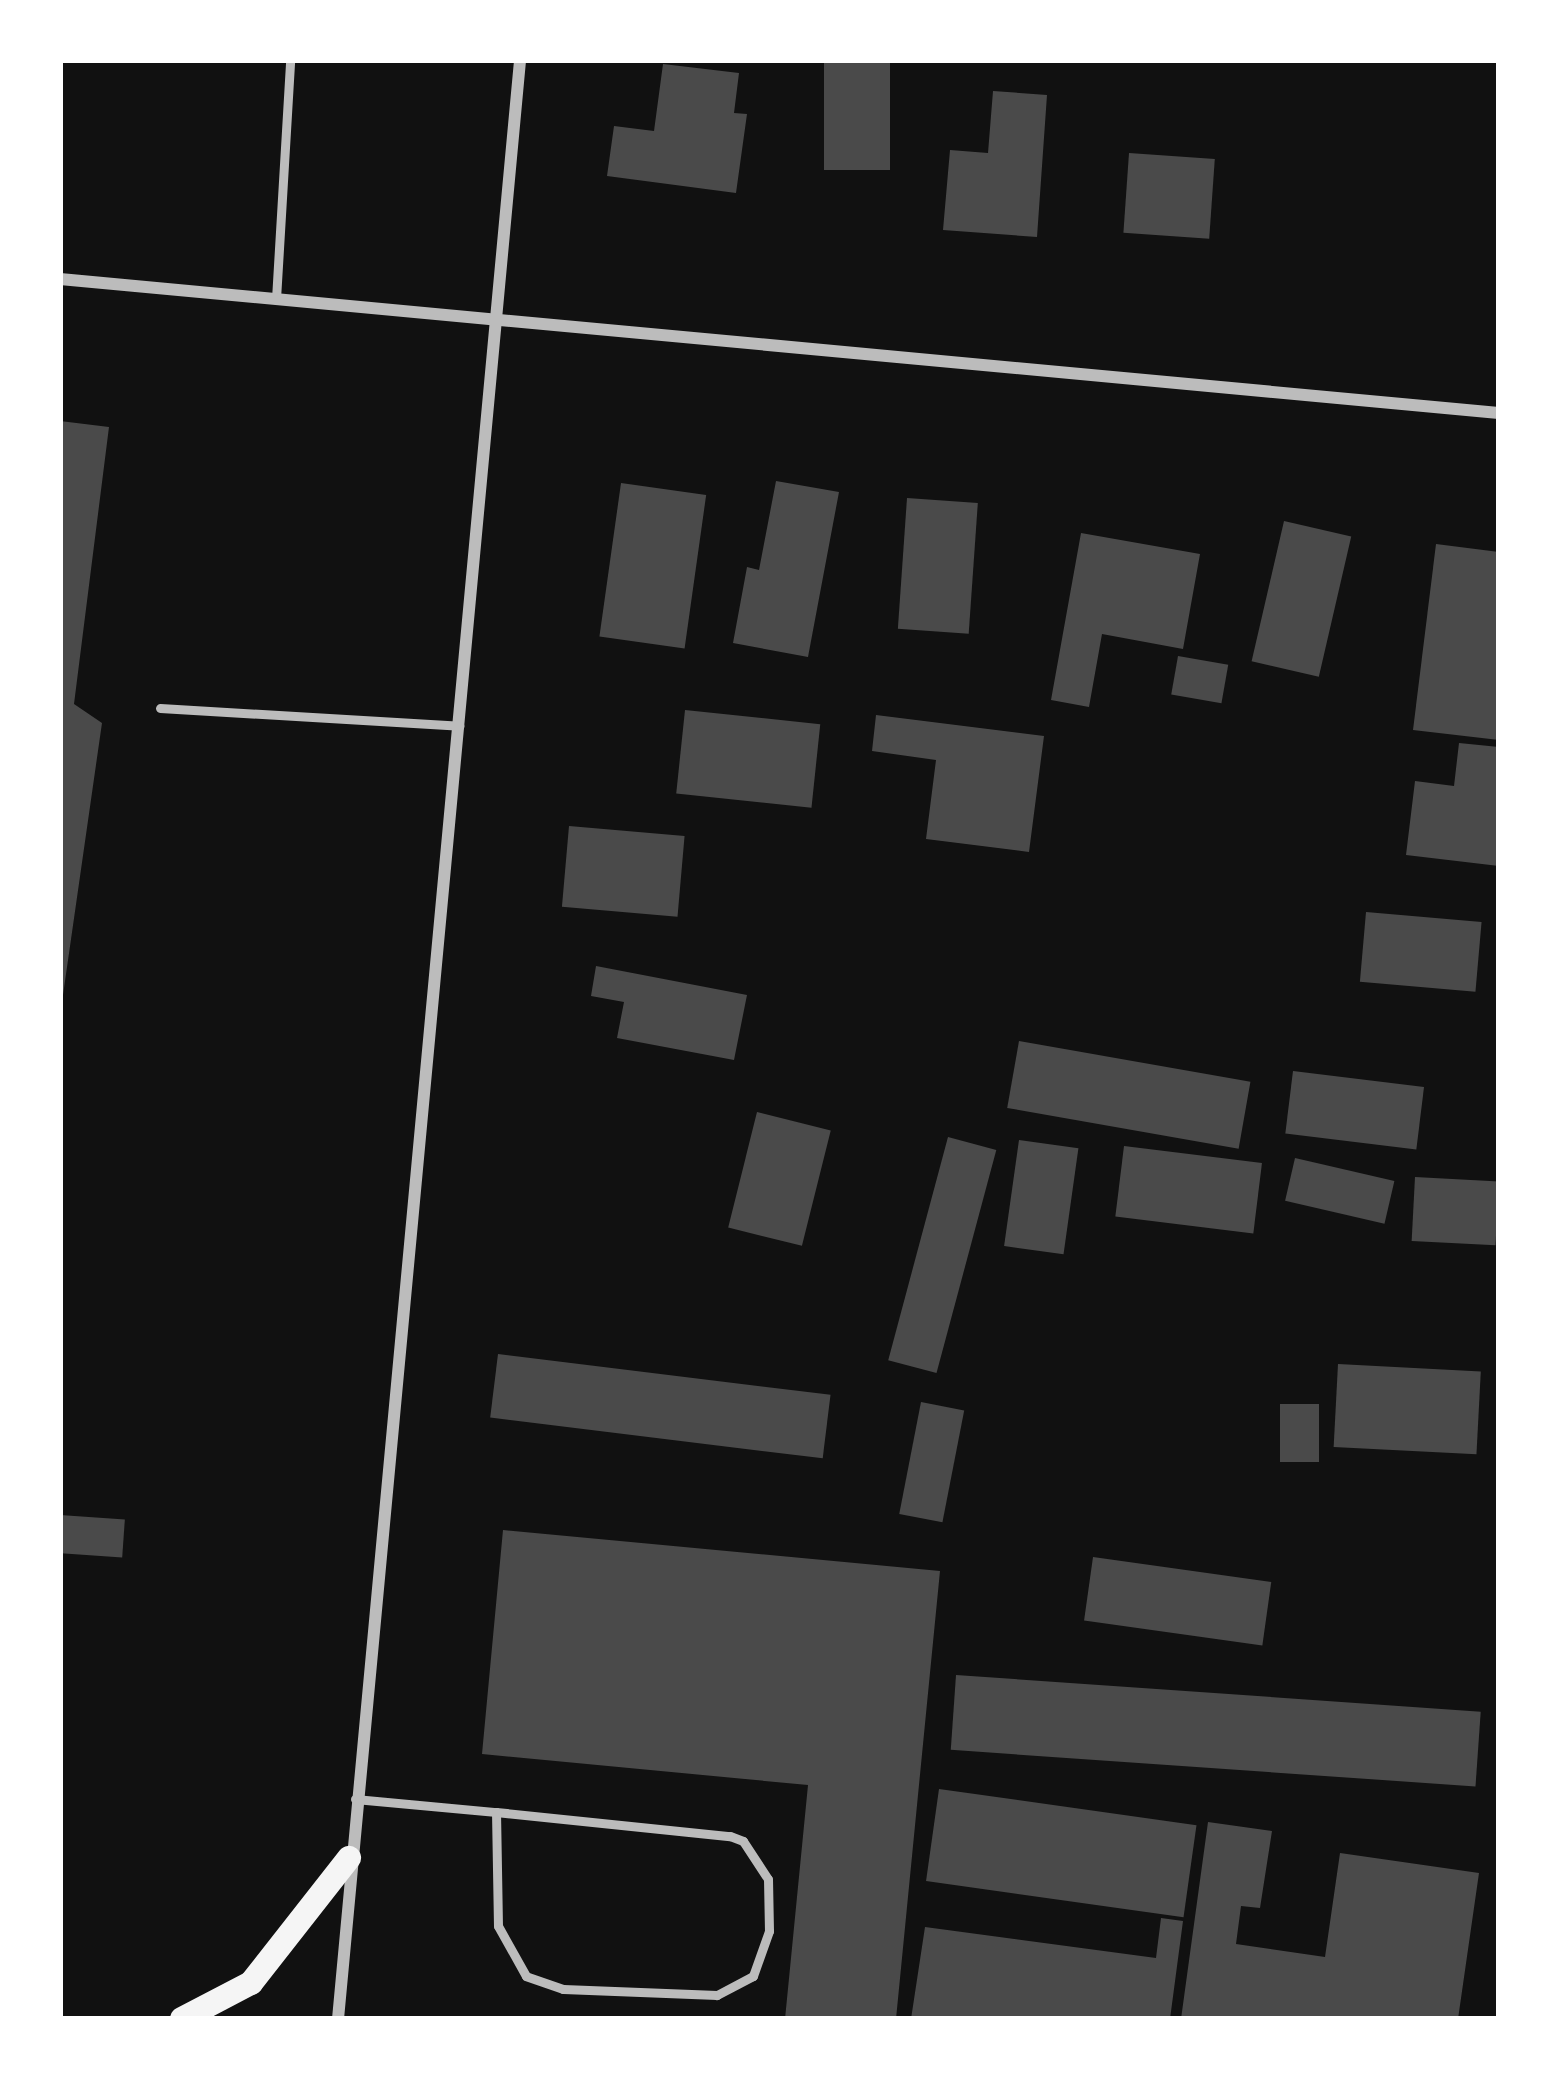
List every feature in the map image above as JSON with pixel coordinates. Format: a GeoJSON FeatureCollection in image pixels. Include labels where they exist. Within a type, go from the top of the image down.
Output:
{"type":"FeatureCollection","features":[{"type":"Feature","properties":{"kind":"main road"},"geometry":{"type":"LineString","coordinates":[[182,2019],[250,1982],[349,1858]]}},
{"type":"Feature","properties":{"kind":"street"},"geometry":{"type":"LineString","coordinates":[[338,2019],[349,1858],[520,60]]}},
{"type":"Feature","properties":{"kind":"street"},"geometry":{"type":"LineString","coordinates":[[60,279],[1499,413]]}},
{"type":"Feature","properties":{"kind":"lane"},"geometry":{"type":"LineString","coordinates":[[276,298],[290,60]]}},
{"type":"Feature","properties":{"kind":"lane"},"geometry":{"type":"LineString","coordinates":[[160,708],[459,726]]}},
{"type":"Feature","properties":{"kind":"lane"},"geometry":{"type":"LineString","coordinates":[[355,1799],[496,1812],[743,1841],[768,1879],[770,1931],[753,1976],[717,1995],[563,1989],[526,1976],[498,1926],[496,1812]]}},
{"type":"Feature","properties":{"kind":"building"},"geometry":{"type":"Polygon","coordinates":[[[824,60],[890,60],[890,170],[824,170],[824,60]]]}},
{"type":"Feature","properties":{"kind":"building"},"geometry":{"type":"Polygon","coordinates":[[[663,64],[739,73],[734,113],[747,114],[736,193],[607,176],[614,126],[654,131],[663,64]]]}},
{"type":"Feature","properties":{"kind":"building"},"geometry":{"type":"Polygon","coordinates":[[[993,91],[1047,95],[1037,237],[943,230],[950,150],[988,153],[993,91]]]}},
{"type":"Feature","properties":{"kind":"building"},"geometry":{"type":"Polygon","coordinates":[[[1129,153],[1215,159],[1209,239],[1123,233],[1129,153]]]}},
{"type":"Feature","properties":{"kind":"building"},"geometry":{"type":"Polygon","coordinates":[[[60,421],[109,427],[74,704],[102,723],[63,995],[60,421]]]}},
{"type":"Feature","properties":{"kind":"building"},"geometry":{"type":"Polygon","coordinates":[[[776,481],[839,492],[808,657],[733,643],[747,567],[759,570],[776,481]]]}},
{"type":"Feature","properties":{"kind":"building"},"geometry":{"type":"Polygon","coordinates":[[[621,483],[706,495],[685,648],[599,636],[621,483]]]}},
{"type":"Feature","properties":{"kind":"building"},"geometry":{"type":"Polygon","coordinates":[[[907,498],[978,503],[969,634],[898,629],[907,498]]]}},
{"type":"Feature","properties":{"kind":"building"},"geometry":{"type":"Polygon","coordinates":[[[1284,521],[1351,537],[1319,677],[1252,661],[1284,521]]]}},
{"type":"Feature","properties":{"kind":"building"},"geometry":{"type":"Polygon","coordinates":[[[1081,533],[1200,554],[1183,649],[1102,634],[1089,707],[1051,700],[1081,533]]]}},
{"type":"Feature","properties":{"kind":"building"},"geometry":{"type":"Polygon","coordinates":[[[1436,544],[1499,552],[1499,740],[1413,730],[1436,544]]]}},
{"type":"Feature","properties":{"kind":"building"},"geometry":{"type":"Polygon","coordinates":[[[1178,656],[1228,665],[1221,703],[1171,694],[1178,656]]]}},
{"type":"Feature","properties":{"kind":"building"},"geometry":{"type":"Polygon","coordinates":[[[685,710],[820,724],[811,808],[676,794],[685,710]]]}},
{"type":"Feature","properties":{"kind":"building"},"geometry":{"type":"Polygon","coordinates":[[[876,715],[1044,736],[1029,852],[926,839],[936,760],[872,751],[876,715]]]}},
{"type":"Feature","properties":{"kind":"building"},"geometry":{"type":"Polygon","coordinates":[[[1459,743],[1499,747],[1499,866],[1406,855],[1415,781],[1454,786],[1459,743]]]}},
{"type":"Feature","properties":{"kind":"building"},"geometry":{"type":"Polygon","coordinates":[[[569,826],[685,836],[677,917],[562,907],[569,826]]]}},
{"type":"Feature","properties":{"kind":"building"},"geometry":{"type":"Polygon","coordinates":[[[1366,912],[1482,922],[1475,992],[1360,982],[1366,912]]]}},
{"type":"Feature","properties":{"kind":"building"},"geometry":{"type":"Polygon","coordinates":[[[596,966],[747,995],[734,1060],[617,1038],[624,1002],[591,996],[596,966]]]}},
{"type":"Feature","properties":{"kind":"building"},"geometry":{"type":"Polygon","coordinates":[[[1019,1041],[1250,1082],[1239,1149],[1007,1108],[1019,1041]]]}},
{"type":"Feature","properties":{"kind":"building"},"geometry":{"type":"Polygon","coordinates":[[[1293,1071],[1424,1087],[1416,1150],[1285,1134],[1293,1071]]]}},
{"type":"Feature","properties":{"kind":"building"},"geometry":{"type":"Polygon","coordinates":[[[757,1112],[831,1130],[802,1246],[728,1227],[757,1112]]]}},
{"type":"Feature","properties":{"kind":"building"},"geometry":{"type":"Polygon","coordinates":[[[948,1137],[996,1150],[937,1373],[888,1360],[948,1137]]]}},
{"type":"Feature","properties":{"kind":"building"},"geometry":{"type":"Polygon","coordinates":[[[1019,1140],[1078,1148],[1064,1254],[1004,1246],[1019,1140]]]}},
{"type":"Feature","properties":{"kind":"building"},"geometry":{"type":"Polygon","coordinates":[[[1124,1146],[1262,1163],[1253,1233],[1115,1216],[1124,1146]]]}},
{"type":"Feature","properties":{"kind":"building"},"geometry":{"type":"Polygon","coordinates":[[[1295,1158],[1394,1181],[1384,1224],[1285,1201],[1295,1158]]]}},
{"type":"Feature","properties":{"kind":"building"},"geometry":{"type":"Polygon","coordinates":[[[1415,1177],[1499,1181],[1496,1245],[1412,1241],[1415,1177]]]}},
{"type":"Feature","properties":{"kind":"building"},"geometry":{"type":"Polygon","coordinates":[[[498,1354],[831,1395],[823,1458],[490,1418],[498,1354]]]}},
{"type":"Feature","properties":{"kind":"building"},"geometry":{"type":"Polygon","coordinates":[[[1338,1364],[1481,1371],[1476,1454],[1334,1447],[1338,1364]]]}},
{"type":"Feature","properties":{"kind":"building"},"geometry":{"type":"Polygon","coordinates":[[[921,1402],[964,1410],[942,1522],[899,1514],[921,1402]]]}},
{"type":"Feature","properties":{"kind":"building"},"geometry":{"type":"Polygon","coordinates":[[[1280,1404],[1319,1404],[1319,1462],[1280,1462],[1280,1404]]]}},
{"type":"Feature","properties":{"kind":"building"},"geometry":{"type":"Polygon","coordinates":[[[60,1515],[125,1520],[122,1557],[60,1553],[60,1515]]]}},
{"type":"Feature","properties":{"kind":"building"},"geometry":{"type":"Polygon","coordinates":[[[503,1530],[940,1571],[896,2019],[785,2019],[808,1785],[482,1754],[503,1530]]]}},
{"type":"Feature","properties":{"kind":"building"},"geometry":{"type":"Polygon","coordinates":[[[1093,1557],[1271,1582],[1262,1645],[1084,1620],[1093,1557]]]}},
{"type":"Feature","properties":{"kind":"building"},"geometry":{"type":"Polygon","coordinates":[[[956,1675],[1481,1712],[1475,1787],[951,1750],[956,1675]]]}},
{"type":"Feature","properties":{"kind":"building"},"geometry":{"type":"Polygon","coordinates":[[[939,1789],[1196,1825],[1184,1917],[926,1881],[939,1789]]]}},
{"type":"Feature","properties":{"kind":"building"},"geometry":{"type":"Polygon","coordinates":[[[1208,1822],[1272,1831],[1260,1908],[1241,1906],[1236,1944],[1325,1957],[1340,1853],[1479,1873],[1458,2019],[1181,2019],[1208,1822]]]}},
{"type":"Feature","properties":{"kind":"building"},"geometry":{"type":"Polygon","coordinates":[[[1161,1918],[1183,1921],[1170,2019],[911,2019],[925,1927],[1156,1958],[1161,1918]]]}}]}
